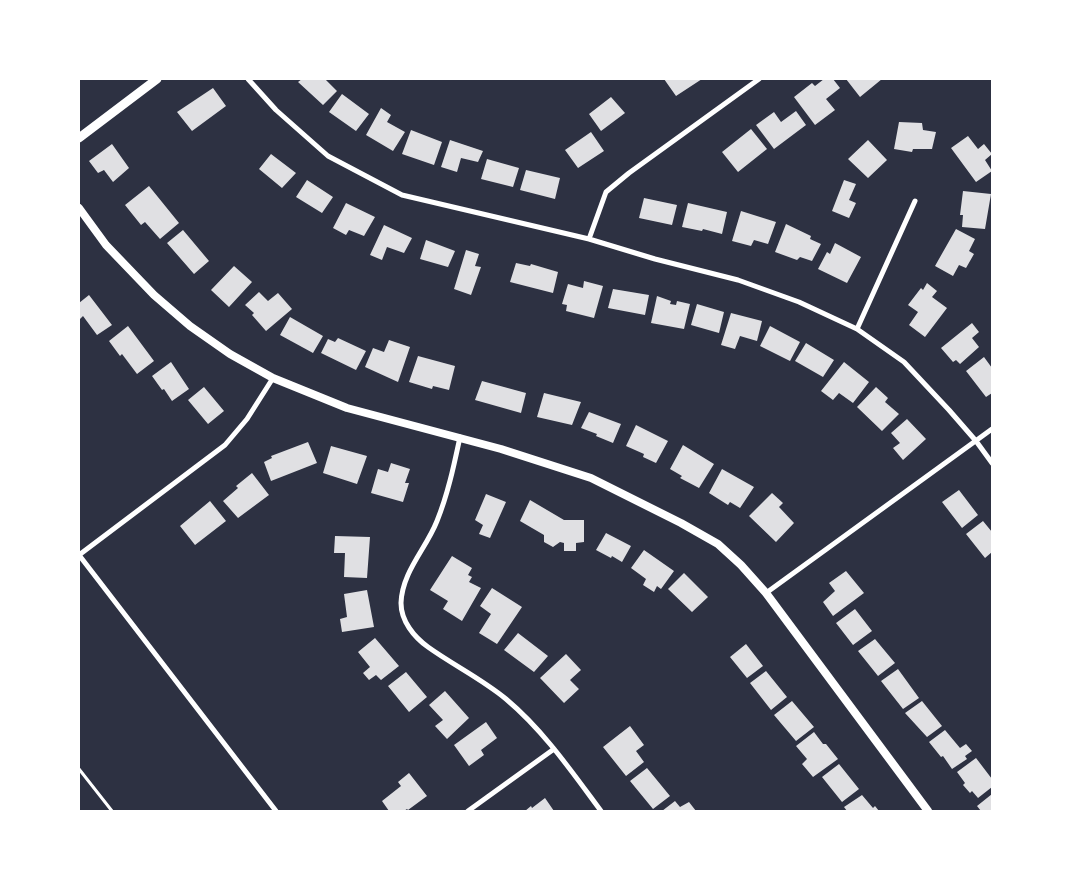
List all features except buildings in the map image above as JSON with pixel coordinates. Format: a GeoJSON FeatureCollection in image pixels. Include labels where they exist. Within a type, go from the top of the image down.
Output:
{"type":"FeatureCollection","features":[{"type":"Feature","properties":{"kind":"main road"},"geometry":{"type":"LineString","coordinates":[[79,138],[157,79]]}},
{"type":"Feature","properties":{"kind":"street"},"geometry":{"type":"LineString","coordinates":[[248,79],[276,110],[328,156],[402,195],[589,239],[654,259],[738,280],[799,302],[857,329],[904,362],[976,440],[992,463]]}},
{"type":"Feature","properties":{"kind":"street"},"geometry":{"type":"LineString","coordinates":[[589,239],[606,192],[628,173],[759,79]]}},
{"type":"Feature","properties":{"kind":"street"},"geometry":{"type":"LineString","coordinates":[[857,329],[915,201]]}},
{"type":"Feature","properties":{"kind":"street"},"geometry":{"type":"LineString","coordinates":[[79,208],[106,245],[154,295],[190,326],[230,354],[273,378],[348,408],[460,437],[591,478],[681,523],[718,544],[741,565],[766,593],[928,811]]}},
{"type":"Feature","properties":{"kind":"street"},"geometry":{"type":"LineString","coordinates":[[273,378],[247,419],[225,445],[79,555],[276,811]]}},
{"type":"Feature","properties":{"kind":"street"},"geometry":{"type":"LineString","coordinates":[[766,593],[992,429]]}},
{"type":"Feature","properties":{"kind":"street"},"geometry":{"type":"LineString","coordinates":[[460,437],[437,522],[404,582],[401,605],[406,624],[421,642],[443,658],[483,681],[507,700],[554,749],[601,811]]}},
{"type":"Feature","properties":{"kind":"street"},"geometry":{"type":"LineString","coordinates":[[468,811],[554,749]]}},
{"type":"Feature","properties":{"kind":"lane"},"geometry":{"type":"LineString","coordinates":[[79,768],[112,811]]}}]}
